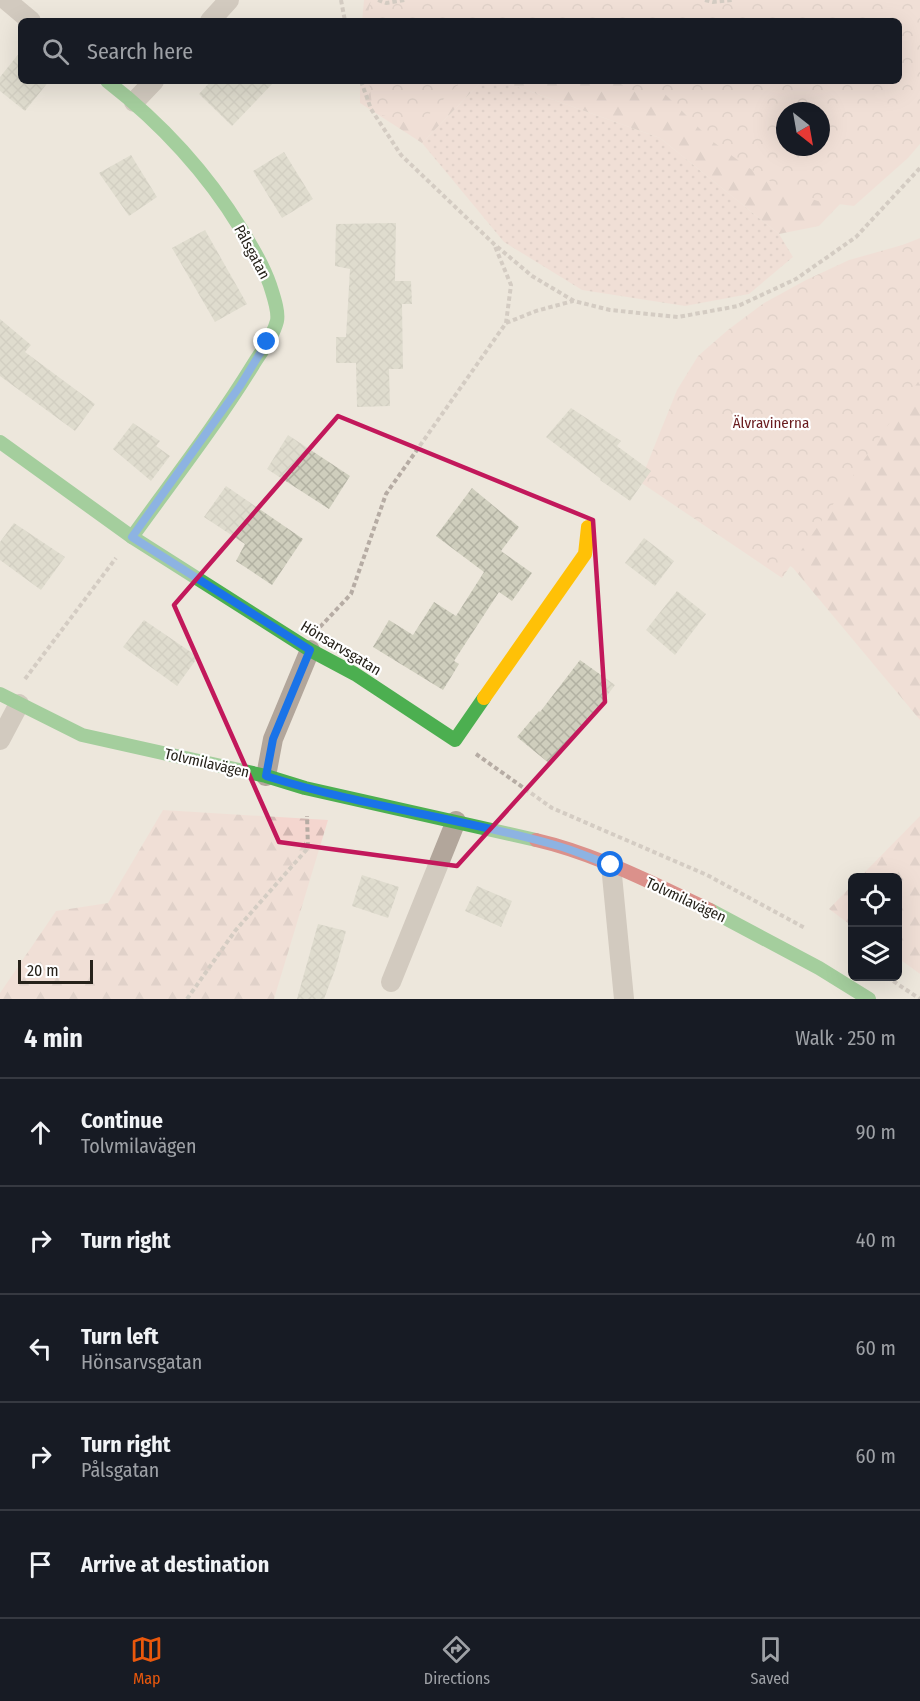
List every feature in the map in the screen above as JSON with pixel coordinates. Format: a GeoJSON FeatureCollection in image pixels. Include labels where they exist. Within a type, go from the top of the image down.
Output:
{"type":"FeatureCollection","features":[{"type":"Feature","properties":{"kind":"street"},"geometry":{"type":"LineString","coordinates":[[6,0],[27,18]]}},
{"type":"Feature","properties":{"kind":"street"},"geometry":{"type":"LineString","coordinates":[[213,18],[230,0]]}},
{"type":"Feature","properties":{"kind":"street","name":"Pålsgatan"},"geometry":{"type":"LineString","coordinates":[[111,84],[134,102],[204,174],[222,198],[259,258],[274,297],[277,320],[267,342],[240,386],[132,537]]}},
{"type":"Feature","properties":{"kind":"street"},"geometry":{"type":"LineString","coordinates":[[134,102],[151,84]]}},
{"type":"Feature","properties":{"kind":"street","name":"Hönsarvsgatan"},"geometry":{"type":"LineString","coordinates":[[0,442],[132,537],[307,647],[355,674],[455,740]]}},
{"type":"Feature","properties":{"kind":"street"},"geometry":{"type":"LineString","coordinates":[[455,740],[585,554],[588,527]]}},
{"type":"Feature","properties":{"kind":"street"},"geometry":{"type":"LineString","coordinates":[[266,776],[273,739],[307,647]]}},
{"type":"Feature","properties":{"kind":"street"},"geometry":{"type":"LineString","coordinates":[[0,740],[10,699]]}},
{"type":"Feature","properties":{"kind":"street","name":"Tolvmilavägen"},"geometry":{"type":"LineString","coordinates":[[10,699],[82,735],[557,845],[611,865],[709,910],[819,968],[869,999]]}},
{"type":"Feature","properties":{"kind":"street"},"geometry":{"type":"LineString","coordinates":[[391,982],[456,821]]}},
{"type":"Feature","properties":{"kind":"street"},"geometry":{"type":"LineString","coordinates":[[611,865],[624,999]]}},
{"type":"Feature","properties":{"kind":"path"},"geometry":{"type":"LineString","coordinates":[[341,0],[344,18]]}},
{"type":"Feature","properties":{"kind":"path"},"geometry":{"type":"LineString","coordinates":[[378,0],[386,3],[405,0]]}},
{"type":"Feature","properties":{"kind":"path"},"geometry":{"type":"LineString","coordinates":[[705,0],[713,3],[733,0]]}},
{"type":"Feature","properties":{"kind":"path"},"geometry":{"type":"LineString","coordinates":[[363,84],[371,109],[401,155],[494,244],[532,276],[574,301],[610,310],[678,316],[738,306],[796,279],[856,237],[920,168]]}},
{"type":"Feature","properties":{"kind":"path"},"geometry":{"type":"LineString","coordinates":[[307,647],[351,594],[386,494],[506,323],[511,285],[494,244]]}},
{"type":"Feature","properties":{"kind":"path"},"geometry":{"type":"LineString","coordinates":[[506,323],[536,311],[574,301]]}},
{"type":"Feature","properties":{"kind":"path"},"geometry":{"type":"LineString","coordinates":[[10,699],[132,537]]}},
{"type":"Feature","properties":{"kind":"path"},"geometry":{"type":"LineString","coordinates":[[455,740],[552,808],[707,875],[809,930]]}},
{"type":"Feature","properties":{"kind":"path"},"geometry":{"type":"LineString","coordinates":[[187,999],[235,931],[308,848],[305,788]]}},
{"type":"Feature","properties":{"kind":"path"},"geometry":{"type":"LineString","coordinates":[[893,981],[920,999]]}},
{"type":"Feature","properties":{"kind":"highlighted area"},"geometry":{"type":"Polygon","coordinates":[[[338,416],[593,520],[605,702],[457,866],[279,842],[174,605],[338,416]]]}},
{"type":"Feature","properties":{"kind":"green space"},"geometry":{"type":"Polygon","coordinates":[[[364,0],[920,0],[889,153],[819,226],[779,234],[660,138],[509,84],[902,84],[902,18],[362,18],[364,0]]]}},
{"type":"Feature","properties":{"kind":"green space"},"geometry":{"type":"Polygon","coordinates":[[[371,0],[920,0],[920,144],[908,158],[854,206],[821,202],[784,190],[712,141],[665,94],[632,90],[621,84],[902,84],[902,18],[367,18],[371,0]]]}},
{"type":"Feature","properties":{"kind":"green space"},"geometry":{"type":"Polygon","coordinates":[[[360,84],[479,84],[422,143],[360,103],[360,84]]]}},
{"type":"Feature","properties":{"kind":"green space"},"geometry":{"type":"Polygon","coordinates":[[[369,84],[458,84],[418,126],[373,112],[369,84]]]}},
{"type":"Feature","properties":{"kind":"green space"},"geometry":{"type":"Polygon","coordinates":[[[479,84],[509,84],[660,138],[779,234],[793,257],[749,294],[685,306],[582,290],[504,242],[422,143],[479,84]]]}},
{"type":"Feature","properties":{"kind":"green space","name":"Älvravinerna"},"geometry":{"type":"Polygon","coordinates":[[[920,238],[920,720],[793,568],[672,481],[792,290],[920,238]]]}},
{"type":"Feature","properties":{"kind":"green space","name":"Älvravinerna"},"geometry":{"type":"Polygon","coordinates":[[[920,240],[920,379],[782,578],[640,482],[677,390],[698,356],[729,329],[764,303],[806,280],[849,260],[920,240]]]}},
{"type":"Feature","properties":{"kind":"green space"},"geometry":{"type":"Polygon","coordinates":[[[163,810],[328,820],[274,999],[0,999],[0,993],[56,911],[108,903],[163,810]]]}},
{"type":"Feature","properties":{"kind":"green space"},"geometry":{"type":"Polygon","coordinates":[[[920,816],[920,974],[902,961],[902,873],[864,873],[920,816]]]}},
{"type":"Feature","properties":{"kind":"green space"},"geometry":{"type":"Polygon","coordinates":[[[848,889],[848,923],[829,909],[848,889]]]}},
{"type":"Feature","properties":{"kind":"building"},"geometry":{"type":"Polygon","coordinates":[[[18,55],[18,84],[47,84],[25,111],[0,91],[0,77],[18,55]]]}},
{"type":"Feature","properties":{"kind":"building"},"geometry":{"type":"Polygon","coordinates":[[[208,84],[272,84],[232,126],[199,94],[208,84]]]}},
{"type":"Feature","properties":{"kind":"building"},"geometry":{"type":"Polygon","coordinates":[[[284,152],[313,199],[282,218],[253,171],[284,152]]]}},
{"type":"Feature","properties":{"kind":"building"},"geometry":{"type":"Polygon","coordinates":[[[131,155],[157,197],[129,216],[99,173],[131,155]]]}},
{"type":"Feature","properties":{"kind":"building"},"geometry":{"type":"Polygon","coordinates":[[[396,223],[395,281],[411,281],[412,304],[402,304],[403,369],[389,369],[390,406],[357,407],[356,363],[336,363],[336,337],[346,337],[350,269],[335,266],[336,224],[396,223]]]}},
{"type":"Feature","properties":{"kind":"building"},"geometry":{"type":"Polygon","coordinates":[[[205,230],[247,304],[215,322],[172,248],[205,230]]]}},
{"type":"Feature","properties":{"kind":"building"},"geometry":{"type":"Polygon","coordinates":[[[0,319],[31,345],[25,352],[95,404],[75,431],[0,376],[0,319]]]}},
{"type":"Feature","properties":{"kind":"building"},"geometry":{"type":"Polygon","coordinates":[[[571,408],[621,441],[617,446],[651,471],[630,501],[546,437],[571,408]]]}},
{"type":"Feature","properties":{"kind":"building"},"geometry":{"type":"Polygon","coordinates":[[[133,423],[160,441],[156,446],[170,456],[151,481],[113,449],[133,423]]]}},
{"type":"Feature","properties":{"kind":"building"},"geometry":{"type":"Polygon","coordinates":[[[288,435],[350,476],[329,509],[267,469],[288,435]]]}},
{"type":"Feature","properties":{"kind":"building"},"geometry":{"type":"Polygon","coordinates":[[[226,486],[303,539],[272,585],[236,561],[245,544],[204,517],[226,486]]]}},
{"type":"Feature","properties":{"kind":"building"},"geometry":{"type":"Polygon","coordinates":[[[472,488],[519,527],[501,551],[532,573],[512,601],[499,592],[454,661],[459,664],[443,690],[373,647],[389,620],[413,635],[434,602],[456,616],[484,572],[436,536],[472,488]]]}},
{"type":"Feature","properties":{"kind":"building"},"geometry":{"type":"Polygon","coordinates":[[[14,523],[65,557],[41,590],[0,560],[0,542],[14,523]]]}},
{"type":"Feature","properties":{"kind":"building"},"geometry":{"type":"Polygon","coordinates":[[[644,538],[674,561],[655,586],[625,563],[644,538]]]}},
{"type":"Feature","properties":{"kind":"building"},"geometry":{"type":"Polygon","coordinates":[[[677,591],[706,614],[675,655],[646,630],[677,591]]]}},
{"type":"Feature","properties":{"kind":"building"},"geometry":{"type":"Polygon","coordinates":[[[144,620],[198,657],[177,686],[123,647],[144,620]]]}},
{"type":"Feature","properties":{"kind":"building"},"geometry":{"type":"Polygon","coordinates":[[[580,660],[615,685],[582,729],[580,728],[550,764],[517,737],[540,712],[580,660]]]}},
{"type":"Feature","properties":{"kind":"building"},"geometry":{"type":"Polygon","coordinates":[[[362,875],[399,887],[388,918],[352,906],[362,875]]]}},
{"type":"Feature","properties":{"kind":"building"},"geometry":{"type":"Polygon","coordinates":[[[477,886],[512,901],[501,927],[465,911],[477,886]]]}},
{"type":"Feature","properties":{"kind":"building"},"geometry":{"type":"Polygon","coordinates":[[[318,924],[346,931],[336,967],[324,999],[297,999],[318,924]]]}},
{"type":"Feature","properties":{"kind":"traffic: fast"},"geometry":{"type":"LineString","coordinates":[[111,84],[164,131],[197,167],[227,207],[261,263],[270,285],[277,313],[277,321],[270,339],[239,387],[132,537]]}},
{"type":"Feature","properties":{"kind":"traffic: fast"},"geometry":{"type":"LineString","coordinates":[[0,442],[132,537],[310,650],[355,674],[455,740],[484,698]]}},
{"type":"Feature","properties":{"kind":"traffic: fast"},"geometry":{"type":"LineString","coordinates":[[0,694],[82,735],[536,840]]}},
{"type":"Feature","properties":{"kind":"traffic: fast"},"geometry":{"type":"LineString","coordinates":[[710,910],[819,968],[869,999]]}},
{"type":"Feature","properties":{"kind":"traffic: slow"},"geometry":{"type":"LineString","coordinates":[[484,698],[585,554],[588,527]]}},
{"type":"Feature","properties":{"kind":"traffic: jam"},"geometry":{"type":"LineString","coordinates":[[536,840],[603,861],[710,910]]}},
{"type":"Feature","properties":{"kind":"route"},"geometry":{"type":"LineString","coordinates":[[267,342],[240,386],[132,537],[310,650],[273,739],[266,776],[305,788],[557,845],[611,865]]}}]}
